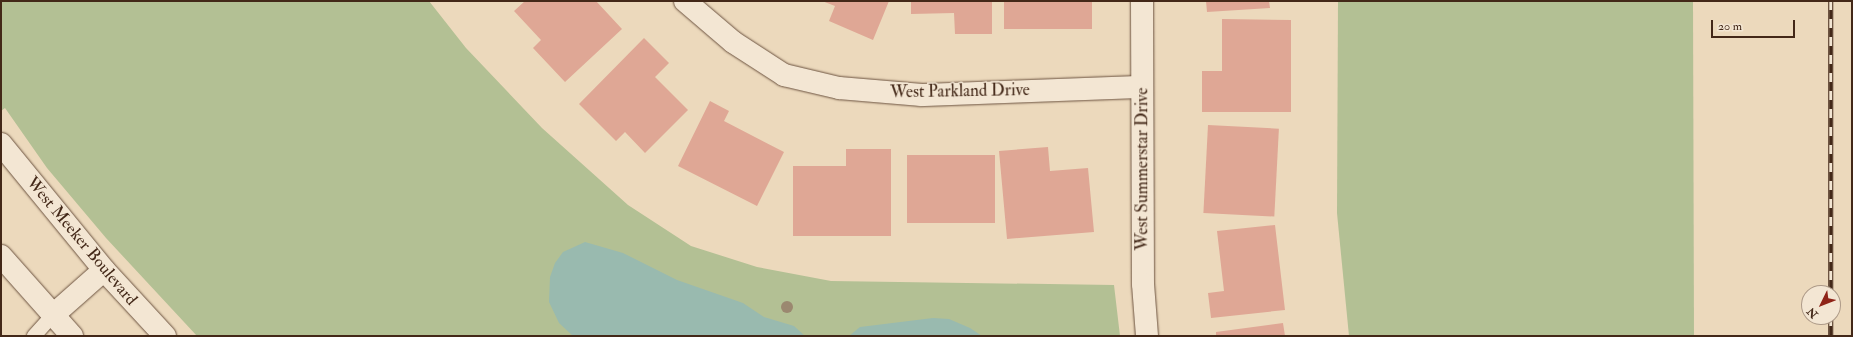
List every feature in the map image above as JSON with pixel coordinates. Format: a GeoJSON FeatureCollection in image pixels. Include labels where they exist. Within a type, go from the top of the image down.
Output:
{"type":"FeatureCollection","features":[{"type":"Feature","properties":{"kind":"street","name":"West Parkland Drive"},"geometry":{"type":"LineString","coordinates":[[685,1],[733,42],[784,75],[839,88],[922,95],[1141,87]]}},
{"type":"Feature","properties":{"kind":"street","name":"West Summerstar Drive"},"geometry":{"type":"LineString","coordinates":[[1142,1],[1141,87],[1143,284],[1147,336]]}},
{"type":"Feature","properties":{"kind":"street","name":"West Meeker Boulevard"},"geometry":{"type":"LineString","coordinates":[[1,144],[104,270],[166,336]]}},
{"type":"Feature","properties":{"kind":"street"},"geometry":{"type":"LineString","coordinates":[[1,256],[52,316],[72,336]]}},
{"type":"Feature","properties":{"kind":"street"},"geometry":{"type":"LineString","coordinates":[[52,316],[104,270]]}},
{"type":"Feature","properties":{"kind":"lane"},"geometry":{"type":"LineString","coordinates":[[34,336],[52,316]]}},
{"type":"Feature","properties":{"kind":"green space"},"geometry":{"type":"Polygon","coordinates":[[[1,1],[429,1],[466,48],[542,128],[628,205],[691,246],[757,267],[831,281],[1114,285],[1120,336],[197,336],[106,238],[47,168],[5,108],[1,111],[1,1]]]}},
{"type":"Feature","properties":{"kind":"green space"},"geometry":{"type":"Polygon","coordinates":[[[1338,1],[1693,1],[1694,336],[1349,336],[1337,213],[1338,1]]]}},
{"type":"Feature","properties":{"kind":"water"},"geometry":{"type":"Polygon","coordinates":[[[585,242],[623,253],[677,280],[743,303],[764,317],[794,326],[805,336],[573,336],[559,323],[549,302],[550,277],[555,263],[563,252],[585,242]]]}},
{"type":"Feature","properties":{"kind":"water"},"geometry":{"type":"Polygon","coordinates":[[[933,318],[949,319],[970,328],[982,336],[849,336],[860,327],[933,318]]]}},
{"type":"Feature","properties":{"kind":"building"},"geometry":{"type":"Polygon","coordinates":[[[525,1],[596,1],[622,29],[565,82],[533,48],[541,40],[514,11],[525,1]]]}},
{"type":"Feature","properties":{"kind":"building"},"geometry":{"type":"Polygon","coordinates":[[[822,1],[889,1],[873,40],[829,21],[835,6],[822,1]]]}},
{"type":"Feature","properties":{"kind":"building"},"geometry":{"type":"Polygon","coordinates":[[[911,1],[992,1],[992,34],[955,34],[954,13],[911,14],[911,1]]]}},
{"type":"Feature","properties":{"kind":"building"},"geometry":{"type":"Polygon","coordinates":[[[1004,1],[1092,1],[1092,29],[1004,29],[1004,1]]]}},
{"type":"Feature","properties":{"kind":"building"},"geometry":{"type":"Polygon","coordinates":[[[1206,1],[1269,1],[1270,8],[1207,12],[1206,1]]]}},
{"type":"Feature","properties":{"kind":"building"},"geometry":{"type":"Polygon","coordinates":[[[1222,19],[1291,20],[1291,112],[1202,112],[1202,71],[1222,71],[1222,19]]]}},
{"type":"Feature","properties":{"kind":"building"},"geometry":{"type":"Polygon","coordinates":[[[644,38],[669,63],[655,77],[688,110],[645,153],[625,132],[616,141],[579,104],[644,38]]]}},
{"type":"Feature","properties":{"kind":"building"},"geometry":{"type":"Polygon","coordinates":[[[710,101],[729,111],[724,121],[784,152],[757,206],[678,166],[710,101]]]}},
{"type":"Feature","properties":{"kind":"building"},"geometry":{"type":"Polygon","coordinates":[[[1208,125],[1279,129],[1274,217],[1203,213],[1208,125]]]}},
{"type":"Feature","properties":{"kind":"building"},"geometry":{"type":"Polygon","coordinates":[[[1048,147],[1050,171],[1088,168],[1094,232],[1007,239],[999,151],[1048,147]]]}},
{"type":"Feature","properties":{"kind":"building"},"geometry":{"type":"Polygon","coordinates":[[[846,149],[891,149],[891,236],[793,236],[793,166],[846,166],[846,149]]]}},
{"type":"Feature","properties":{"kind":"building"},"geometry":{"type":"Polygon","coordinates":[[[907,155],[995,155],[995,223],[907,223],[907,155]]]}},
{"type":"Feature","properties":{"kind":"building"},"geometry":{"type":"Polygon","coordinates":[[[1275,225],[1285,310],[1211,318],[1208,293],[1224,291],[1217,231],[1275,225]]]}},
{"type":"Feature","properties":{"kind":"building"},"geometry":{"type":"Polygon","coordinates":[[[1283,323],[1285,336],[1216,336],[1216,332],[1283,323]]]}},
{"type":"Feature","properties":{"kind":"railway"},"geometry":{"type":"LineString","coordinates":[[1831,1],[1831,285]]}},
{"type":"Feature","properties":{"kind":"railway"},"geometry":{"type":"LineString","coordinates":[[1831,325],[1831,336]]}}]}
